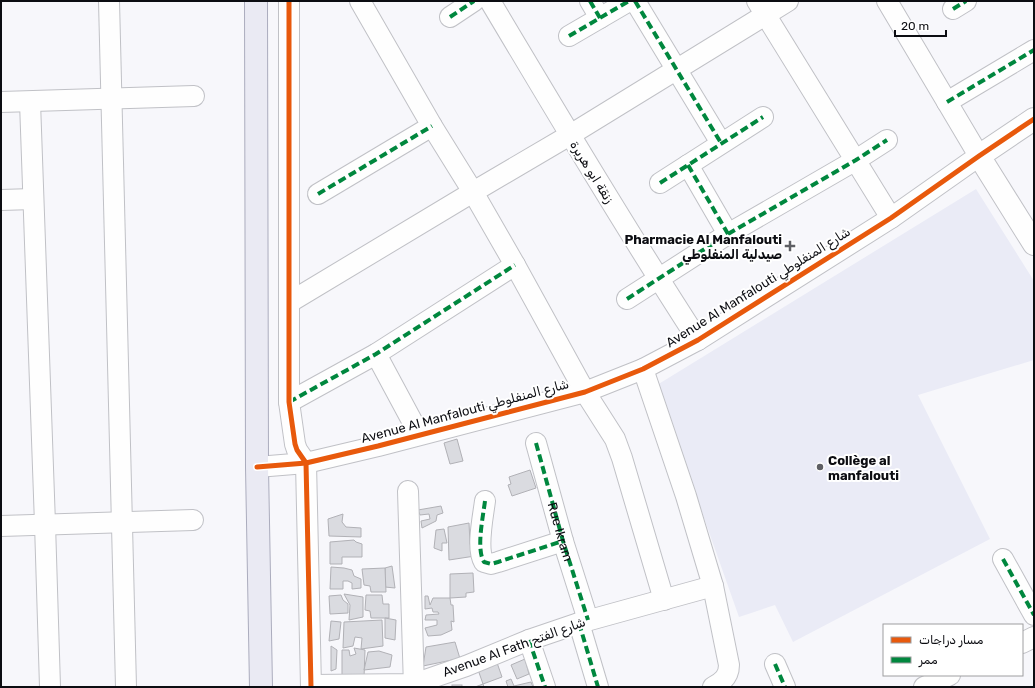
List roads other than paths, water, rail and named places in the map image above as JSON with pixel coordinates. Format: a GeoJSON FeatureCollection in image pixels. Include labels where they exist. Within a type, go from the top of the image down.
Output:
{"type":"FeatureCollection","features":[{"type":"Feature","properties":{"kind":"main road"},"geometry":{"type":"LineString","coordinates":[[256,1],[257,466],[261,687]]}},
{"type":"Feature","properties":{"kind":"street"},"geometry":{"type":"LineString","coordinates":[[109,1],[126,687]]}},
{"type":"Feature","properties":{"kind":"street"},"geometry":{"type":"LineString","coordinates":[[360,1],[432,126],[473,192],[585,392],[615,439],[664,600]]}},
{"type":"Feature","properties":{"kind":"street"},"geometry":{"type":"LineString","coordinates":[[450,17],[474,1]]}},
{"type":"Feature","properties":{"kind":"street","name":"زنقة ابو هريرة"},"geometry":{"type":"LineString","coordinates":[[490,1],[570,136],[658,279],[698,340]]}},
{"type":"Feature","properties":{"kind":"street"},"geometry":{"type":"LineString","coordinates":[[590,1],[600,18]]}},
{"type":"Feature","properties":{"kind":"street"},"geometry":{"type":"LineString","coordinates":[[569,36],[629,1]]}},
{"type":"Feature","properties":{"kind":"street"},"geometry":{"type":"LineString","coordinates":[[635,1],[721,143]]}},
{"type":"Feature","properties":{"kind":"street"},"geometry":{"type":"LineString","coordinates":[[290,302],[677,71],[761,8],[788,1]]}},
{"type":"Feature","properties":{"kind":"street"},"geometry":{"type":"LineString","coordinates":[[887,1],[979,156],[1034,244]]}},
{"type":"Feature","properties":{"kind":"street"},"geometry":{"type":"LineString","coordinates":[[290,2],[290,302],[288,402],[295,444],[297,450],[306,463],[311,686]]}},
{"type":"Feature","properties":{"kind":"street"},"geometry":{"type":"LineString","coordinates":[[761,8],[891,218]]}},
{"type":"Feature","properties":{"kind":"street"},"geometry":{"type":"LineString","coordinates":[[947,102],[1034,50]]}},
{"type":"Feature","properties":{"kind":"street"},"geometry":{"type":"LineString","coordinates":[[1,102],[194,96]]}},
{"type":"Feature","properties":{"kind":"street"},"geometry":{"type":"LineString","coordinates":[[30,102],[50,687]]}},
{"type":"Feature","properties":{"kind":"street"},"geometry":{"type":"LineString","coordinates":[[660,183],[763,117]]}},
{"type":"Feature","properties":{"kind":"street","name":"Avenue Al Manfalouti شارع المنفلوطي"},"geometry":{"type":"LineString","coordinates":[[257,466],[306,463],[585,392],[644,369],[698,340],[891,218],[1034,119]]}},
{"type":"Feature","properties":{"kind":"street"},"geometry":{"type":"LineString","coordinates":[[318,194],[432,126]]}},
{"type":"Feature","properties":{"kind":"street"},"geometry":{"type":"LineString","coordinates":[[626,299],[728,234],[856,160],[887,140]]}},
{"type":"Feature","properties":{"kind":"street"},"geometry":{"type":"LineString","coordinates":[[688,165],[728,234]]}},
{"type":"Feature","properties":{"kind":"street"},"geometry":{"type":"LineString","coordinates":[[1,200],[33,199]]}},
{"type":"Feature","properties":{"kind":"street"},"geometry":{"type":"LineString","coordinates":[[288,402],[376,354],[515,265]]}},
{"type":"Feature","properties":{"kind":"street"},"geometry":{"type":"LineString","coordinates":[[376,354],[418,434]]}},
{"type":"Feature","properties":{"kind":"street"},"geometry":{"type":"LineString","coordinates":[[644,369],[686,496],[713,586],[729,665],[726,676],[720,684],[713,687]]}},
{"type":"Feature","properties":{"kind":"street","name":"Rue Ikram"},"geometry":{"type":"LineString","coordinates":[[536,443],[584,621],[598,687]]}},
{"type":"Feature","properties":{"kind":"street"},"geometry":{"type":"LineString","coordinates":[[408,491],[414,685]]}},
{"type":"Feature","properties":{"kind":"street"},"geometry":{"type":"LineString","coordinates":[[485,501],[481,547],[482,559],[484,562],[491,564],[563,542]]}},
{"type":"Feature","properties":{"kind":"street"},"geometry":{"type":"LineString","coordinates":[[1,526],[122,521],[193,520]]}},
{"type":"Feature","properties":{"kind":"street"},"geometry":{"type":"LineString","coordinates":[[1003,559],[1034,615]]}},
{"type":"Feature","properties":{"kind":"street","name":"Avenue Al Fath شارع الفتح"},"geometry":{"type":"LineString","coordinates":[[311,686],[414,685],[466,666],[529,640],[584,621],[713,586]]}},
{"type":"Feature","properties":{"kind":"street"},"geometry":{"type":"LineString","coordinates":[[1023,642],[1034,637]]}},
{"type":"Feature","properties":{"kind":"street"},"geometry":{"type":"LineString","coordinates":[[529,640],[545,687]]}},
{"type":"Feature","properties":{"kind":"street"},"geometry":{"type":"LineString","coordinates":[[775,664],[785,687]]}},
{"type":"Feature","properties":{"kind":"street"},"geometry":{"type":"LineString","coordinates":[[924,687],[948,676]]}},
{"type":"Feature","properties":{"kind":"place","name":"Pharmacie Al Manfalouti صيدلية المنفلوطي"},"geometry":{"type":"Point","coordinates":[790,246]}},
{"type":"Feature","properties":{"kind":"place","name":"Collège al manfalouti"},"geometry":{"type":"Point","coordinates":[820,467]}}]}
